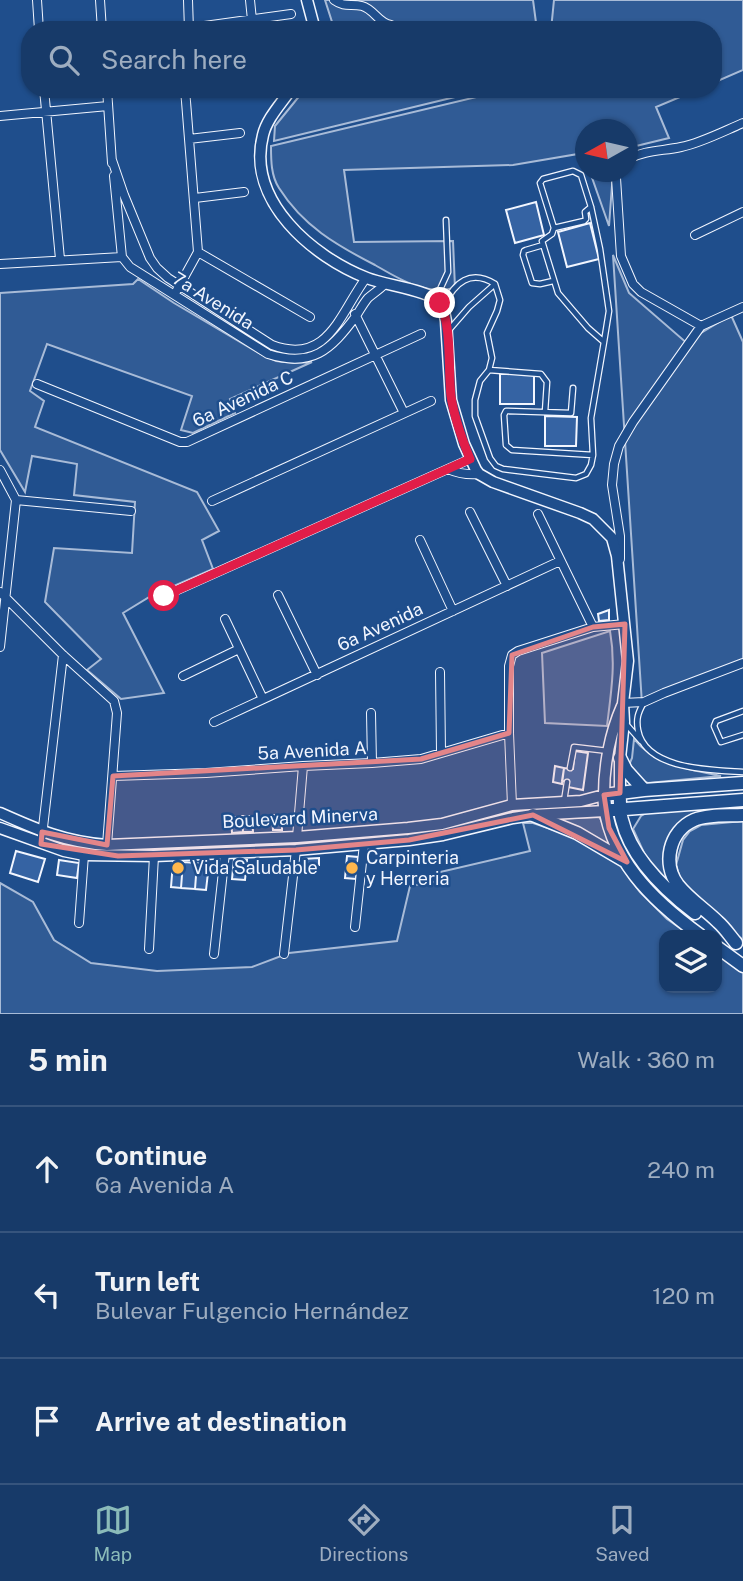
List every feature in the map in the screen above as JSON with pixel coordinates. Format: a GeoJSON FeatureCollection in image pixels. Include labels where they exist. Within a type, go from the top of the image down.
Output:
{"type":"FeatureCollection","features":[{"type":"Feature","properties":{"kind":"main road"},"geometry":{"type":"LineString","coordinates":[[614,755],[644,790]]}},
{"type":"Feature","properties":{"kind":"main road"},"geometry":{"type":"LineString","coordinates":[[695,930],[661,904],[641,883],[612,836],[604,795],[743,783]]}},
{"type":"Feature","properties":{"kind":"main road"},"geometry":{"type":"LineString","coordinates":[[620,793],[620,809],[625,830],[649,869],[678,900],[740,946]]}},
{"type":"Feature","properties":{"kind":"main road"},"geometry":{"type":"LineString","coordinates":[[605,811],[743,800]]}},
{"type":"Feature","properties":{"kind":"main road"},"geometry":{"type":"LineString","coordinates":[[533,815],[577,833],[627,862]]}},
{"type":"Feature","properties":{"kind":"main road"},"geometry":{"type":"LineString","coordinates":[[740,946],[719,923],[695,904],[676,881],[671,872],[670,852],[678,833],[693,821],[703,817],[743,815]]}},
{"type":"Feature","properties":{"kind":"main road"},"geometry":{"type":"LineString","coordinates":[[722,951],[743,966]]}},
{"type":"Feature","properties":{"kind":"street"},"geometry":{"type":"LineString","coordinates":[[37,0],[38,21]]}},
{"type":"Feature","properties":{"kind":"street"},"geometry":{"type":"LineString","coordinates":[[100,0],[101,21]]}},
{"type":"Feature","properties":{"kind":"street"},"geometry":{"type":"LineString","coordinates":[[188,0],[189,21]]}},
{"type":"Feature","properties":{"kind":"street"},"geometry":{"type":"LineString","coordinates":[[250,0],[252,20]]}},
{"type":"Feature","properties":{"kind":"street"},"geometry":{"type":"LineString","coordinates":[[307,0],[313,21]]}},
{"type":"Feature","properties":{"kind":"street"},"geometry":{"type":"LineString","coordinates":[[334,0],[344,5],[363,6],[381,21]]}},
{"type":"Feature","properties":{"kind":"street"},"geometry":{"type":"LineString","coordinates":[[245,21],[291,14]]}},
{"type":"Feature","properties":{"kind":"street"},"geometry":{"type":"LineString","coordinates":[[45,98],[60,259]]}},
{"type":"Feature","properties":{"kind":"street"},"geometry":{"type":"LineString","coordinates":[[0,264],[122,257],[108,98]]}},
{"type":"Feature","properties":{"kind":"street"},"geometry":{"type":"LineString","coordinates":[[174,296],[198,252],[186,98]]}},
{"type":"Feature","properties":{"kind":"street"},"geometry":{"type":"LineString","coordinates":[[285,98],[265,126],[260,149],[266,186],[276,207],[292,228],[323,255],[366,278],[436,299],[443,309],[448,332],[451,400],[464,444],[479,474],[493,482],[593,519],[612,538],[617,556],[628,661],[623,703],[624,722],[604,782],[604,795]]}},
{"type":"Feature","properties":{"kind":"street"},"geometry":{"type":"LineString","coordinates":[[0,116],[108,106]]}},
{"type":"Feature","properties":{"kind":"street"},"geometry":{"type":"LineString","coordinates":[[638,154],[680,148],[743,123]]}},
{"type":"Feature","properties":{"kind":"street"},"geometry":{"type":"LineString","coordinates":[[189,139],[240,133]]}},
{"type":"Feature","properties":{"kind":"street","name":"7a Avenida"},"geometry":{"type":"LineString","coordinates":[[112,160],[150,258],[157,268],[168,278],[272,345],[286,350],[302,350],[323,341],[366,278]]}},
{"type":"Feature","properties":{"kind":"street"},"geometry":{"type":"LineString","coordinates":[[616,182],[621,256],[633,284],[641,292],[701,326]]}},
{"type":"Feature","properties":{"kind":"street"},"geometry":{"type":"LineString","coordinates":[[195,198],[244,192]]}},
{"type":"Feature","properties":{"kind":"street"},"geometry":{"type":"LineString","coordinates":[[695,234],[743,212]]}},
{"type":"Feature","properties":{"kind":"street"},"geometry":{"type":"LineString","coordinates":[[198,252],[310,317]]}},
{"type":"Feature","properties":{"kind":"street","name":"7a Avenida"},"geometry":{"type":"LineString","coordinates":[[122,257],[130,267],[174,296],[268,354],[283,359],[302,359],[329,348],[366,300],[386,284]]}},
{"type":"Feature","properties":{"kind":"street"},"geometry":{"type":"LineString","coordinates":[[348,307],[357,315],[404,413]]}},
{"type":"Feature","properties":{"kind":"street"},"geometry":{"type":"LineString","coordinates":[[620,580],[620,536],[612,485],[619,446],[701,326],[743,307]]}},
{"type":"Feature","properties":{"kind":"street"},"geometry":{"type":"LineString","coordinates":[[233,333],[239,324]]}},
{"type":"Feature","properties":{"kind":"street","name":"6a Avenida C"},"geometry":{"type":"LineString","coordinates":[[37,384],[180,442],[187,442],[421,334]]}},
{"type":"Feature","properties":{"kind":"street"},"geometry":{"type":"LineString","coordinates":[[212,501],[430,401]]}},
{"type":"Feature","properties":{"kind":"street"},"geometry":{"type":"LineString","coordinates":[[164,596],[470,459]]}},
{"type":"Feature","properties":{"kind":"street"},"geometry":{"type":"LineString","coordinates":[[449,469],[468,475],[479,474]]}},
{"type":"Feature","properties":{"kind":"street"},"geometry":{"type":"LineString","coordinates":[[0,470],[16,500],[2,594],[0,647]]}},
{"type":"Feature","properties":{"kind":"street"},"geometry":{"type":"LineString","coordinates":[[16,500],[131,511]]}},
{"type":"Feature","properties":{"kind":"street"},"geometry":{"type":"LineString","coordinates":[[470,512],[507,586]]}},
{"type":"Feature","properties":{"kind":"street"},"geometry":{"type":"LineString","coordinates":[[538,514],[593,627]]}},
{"type":"Feature","properties":{"kind":"street"},"geometry":{"type":"LineString","coordinates":[[420,540],[453,611]]}},
{"type":"Feature","properties":{"kind":"street","name":"6a Avenida"},"geometry":{"type":"LineString","coordinates":[[214,722],[560,561]]}},
{"type":"Feature","properties":{"kind":"street"},"geometry":{"type":"LineString","coordinates":[[2,594],[114,701],[113,776],[107,845]]}},
{"type":"Feature","properties":{"kind":"street"},"geometry":{"type":"LineString","coordinates":[[278,595],[317,675]]}},
{"type":"Feature","properties":{"kind":"street"},"geometry":{"type":"LineString","coordinates":[[225,619],[263,699]]}},
{"type":"Feature","properties":{"kind":"street"},"geometry":{"type":"LineString","coordinates":[[512,806],[509,666],[512,655],[593,627],[625,624]]}},
{"type":"Feature","properties":{"kind":"street"},"geometry":{"type":"LineString","coordinates":[[183,676],[239,649]]}},
{"type":"Feature","properties":{"kind":"street"},"geometry":{"type":"LineString","coordinates":[[41,844],[63,655]]}},
{"type":"Feature","properties":{"kind":"street"},"geometry":{"type":"LineString","coordinates":[[623,703],[645,702],[743,663]]}},
{"type":"Feature","properties":{"kind":"street"},"geometry":{"type":"LineString","coordinates":[[440,672],[441,752]]}},
{"type":"Feature","properties":{"kind":"street"},"geometry":{"type":"LineString","coordinates":[[620,793],[614,755],[616,719],[623,703]]}},
{"type":"Feature","properties":{"kind":"street"},"geometry":{"type":"LineString","coordinates":[[371,713],[372,764]]}},
{"type":"Feature","properties":{"kind":"street","name":"5a Avenida A"},"geometry":{"type":"LineString","coordinates":[[113,776],[372,764],[421,759],[509,733]]}},
{"type":"Feature","properties":{"kind":"street"},"geometry":{"type":"LineString","coordinates":[[297,837],[303,766]]}},
{"type":"Feature","properties":{"kind":"street","name":"Boulevard Minerva"},"geometry":{"type":"LineString","coordinates":[[0,813],[66,840],[107,845],[297,837],[408,828],[442,824],[512,806],[581,801],[604,795]]}},
{"type":"Feature","properties":{"kind":"street","name":"Boulevard Minerva"},"geometry":{"type":"LineString","coordinates":[[0,828],[41,844],[84,855],[155,856],[296,850],[409,840],[533,815],[605,811]]}},
{"type":"Feature","properties":{"kind":"street"},"geometry":{"type":"LineString","coordinates":[[355,928],[364,844]]}},
{"type":"Feature","properties":{"kind":"street"},"geometry":{"type":"LineString","coordinates":[[284,954],[296,850]]}},
{"type":"Feature","properties":{"kind":"street"},"geometry":{"type":"LineString","coordinates":[[214,954],[225,853]]}},
{"type":"Feature","properties":{"kind":"street"},"geometry":{"type":"LineString","coordinates":[[79,923],[84,855]]}},
{"type":"Feature","properties":{"kind":"street"},"geometry":{"type":"LineString","coordinates":[[149,948],[155,856]]}},
{"type":"Feature","properties":{"kind":"lane"},"geometry":{"type":"LineString","coordinates":[[443,309],[450,293],[466,279],[486,278],[495,284],[500,300],[487,333],[492,358],[489,370],[480,381],[475,400],[475,416],[490,458],[496,466],[512,471],[576,478],[586,474],[592,465],[591,418],[608,321],[609,311],[591,207],[581,175],[573,171],[543,179],[540,183],[554,228],[552,234],[542,241],[558,293],[604,342]]}},
{"type":"Feature","properties":{"kind":"lane"},"geometry":{"type":"LineString","coordinates":[[554,228],[584,221],[584,212],[591,207]]}},
{"type":"Feature","properties":{"kind":"lane"},"geometry":{"type":"LineString","coordinates":[[436,299],[448,272],[446,220]]}},
{"type":"Feature","properties":{"kind":"lane"},"geometry":{"type":"LineString","coordinates":[[543,245],[526,250],[523,255],[532,283],[553,281]]}},
{"type":"Feature","properties":{"kind":"lane"},"geometry":{"type":"LineString","coordinates":[[448,332],[469,307],[495,284]]}},
{"type":"Feature","properties":{"kind":"lane"},"geometry":{"type":"LineString","coordinates":[[489,370],[541,374],[547,382],[545,412]]}},
{"type":"Feature","properties":{"kind":"lane"},"geometry":{"type":"LineString","coordinates":[[573,388],[571,413],[506,411],[506,445],[512,450],[593,455]]}},
{"type":"Feature","properties":{"kind":"lane"},"geometry":{"type":"LineString","coordinates":[[641,742],[637,719],[645,702]]}},
{"type":"Feature","properties":{"kind":"lane"},"geometry":{"type":"LineString","coordinates":[[743,711],[716,721],[714,726],[721,742],[743,735]]}},
{"type":"Feature","properties":{"kind":"lane"},"geometry":{"type":"LineString","coordinates":[[624,722],[641,742],[666,759],[687,767],[743,772]]}},
{"type":"Feature","properties":{"kind":"lane"},"geometry":{"type":"LineString","coordinates":[[570,768],[574,747],[614,755]]}},
{"type":"Feature","properties":{"kind":"lane"},"geometry":{"type":"LineString","coordinates":[[705,786],[743,772]]}},
{"type":"Feature","properties":{"kind":"lane"},"geometry":{"type":"LineString","coordinates":[[564,802],[567,782]]}},
{"type":"Feature","properties":{"kind":"highlighted area"},"geometry":{"type":"Polygon","coordinates":[[[625,624],[620,793],[604,795],[609,828],[627,862],[533,815],[409,840],[296,850],[118,856],[41,844],[42,832],[107,845],[113,776],[421,759],[509,733],[512,655],[593,627],[625,624]]]}},
{"type":"Feature","properties":{"kind":"shaded area"},"geometry":{"type":"Polygon","coordinates":[[[325,0],[533,0],[536,21],[332,21],[325,0]]]}},
{"type":"Feature","properties":{"kind":"shaded area"},"geometry":{"type":"Polygon","coordinates":[[[554,0],[743,0],[743,70],[722,79],[722,21],[552,21],[554,0]]]}},
{"type":"Feature","properties":{"kind":"shaded area"},"geometry":{"type":"Polygon","coordinates":[[[298,98],[451,98],[274,141],[275,126],[298,98]]]}},
{"type":"Feature","properties":{"kind":"shaded area"},"geometry":{"type":"Polygon","coordinates":[[[472,98],[678,98],[656,107],[669,138],[638,146],[638,119],[575,119],[575,155],[513,165],[344,170],[354,242],[453,241],[455,288],[444,290],[413,285],[321,233],[288,201],[274,178],[271,146],[472,98]]]}},
{"type":"Feature","properties":{"kind":"shaded area"},"geometry":{"type":"Polygon","coordinates":[[[594,182],[612,182],[609,226],[594,182]]]}},
{"type":"Feature","properties":{"kind":"shaded area"},"geometry":{"type":"Polygon","coordinates":[[[613,255],[629,293],[689,345],[701,333],[731,315],[743,342],[743,664],[642,704],[613,255]]]}},
{"type":"Feature","properties":{"kind":"shaded area"},"geometry":{"type":"Polygon","coordinates":[[[138,279],[259,353],[276,361],[312,362],[230,399],[235,413],[193,433],[181,430],[192,396],[47,344],[30,391],[44,401],[35,427],[197,492],[219,531],[202,540],[213,569],[151,596],[123,613],[164,693],[121,699],[87,670],[101,659],[45,602],[54,548],[132,553],[135,502],[74,495],[77,464],[32,456],[25,492],[0,450],[0,293],[133,284],[138,279]]]}},
{"type":"Feature","properties":{"kind":"shaded area"},"geometry":{"type":"Polygon","coordinates":[[[610,631],[613,667],[607,726],[545,723],[542,653],[610,631]]]}},
{"type":"Feature","properties":{"kind":"shaded area"},"geometry":{"type":"Polygon","coordinates":[[[634,739],[642,748],[662,760],[721,776],[648,783],[639,780],[629,765],[634,739]]]}},
{"type":"Feature","properties":{"kind":"shaded area"},"geometry":{"type":"Polygon","coordinates":[[[743,805],[743,812],[704,815],[670,845],[676,891],[645,855],[633,829],[641,816],[648,812],[743,805]]]}},
{"type":"Feature","properties":{"kind":"shaded area"},"geometry":{"type":"Polygon","coordinates":[[[599,817],[613,849],[551,819],[599,817]]]}},
{"type":"Feature","properties":{"kind":"shaded area"},"geometry":{"type":"Polygon","coordinates":[[[743,821],[743,940],[681,881],[676,865],[683,840],[690,831],[701,825],[743,821]]]}},
{"type":"Feature","properties":{"kind":"shaded area"},"geometry":{"type":"Polygon","coordinates":[[[523,823],[533,823],[569,835],[620,865],[640,892],[667,919],[683,930],[659,930],[659,993],[722,993],[722,958],[743,973],[743,1014],[0,1014],[0,883],[33,902],[54,940],[91,963],[157,971],[252,967],[289,953],[397,941],[410,886],[438,881],[436,873],[530,851],[523,823]]]}},
{"type":"Feature","properties":{"kind":"building"},"geometry":{"type":"Polygon","coordinates":[[[536,202],[544,235],[515,243],[506,210],[536,202]]]}},
{"type":"Feature","properties":{"kind":"building"},"geometry":{"type":"Polygon","coordinates":[[[590,223],[599,259],[567,267],[558,232],[590,223]]]}},
{"type":"Feature","properties":{"kind":"building"},"geometry":{"type":"Polygon","coordinates":[[[500,374],[534,374],[534,404],[500,404],[500,374]]]}},
{"type":"Feature","properties":{"kind":"building"},"geometry":{"type":"Polygon","coordinates":[[[545,416],[577,417],[576,446],[545,446],[545,416]]]}},
{"type":"Feature","properties":{"kind":"building"},"geometry":{"type":"Polygon","coordinates":[[[609,610],[609,620],[599,621],[598,614],[609,610]]]}},
{"type":"Feature","properties":{"kind":"building"},"geometry":{"type":"Polygon","coordinates":[[[575,751],[588,753],[583,790],[568,787],[569,782],[562,781],[564,768],[573,769],[575,751]]]}},
{"type":"Feature","properties":{"kind":"building"},"geometry":{"type":"Polygon","coordinates":[[[555,766],[564,768],[562,784],[553,782],[555,766]]]}},
{"type":"Feature","properties":{"kind":"building"},"geometry":{"type":"Polygon","coordinates":[[[272,815],[282,815],[282,830],[273,830],[272,815]]]}},
{"type":"Feature","properties":{"kind":"building"},"geometry":{"type":"Polygon","coordinates":[[[242,816],[243,832],[232,833],[231,817],[242,816]]]}},
{"type":"Feature","properties":{"kind":"building"},"geometry":{"type":"Polygon","coordinates":[[[242,816],[252,816],[253,832],[243,832],[242,816]]]}},
{"type":"Feature","properties":{"kind":"building"},"geometry":{"type":"Polygon","coordinates":[[[16,851],[45,859],[38,882],[10,873],[16,851]]]}},
{"type":"Feature","properties":{"kind":"building","name":"Carpinteria y Herreria"},"geometry":{"type":"Polygon","coordinates":[[[347,856],[358,857],[356,879],[345,878],[347,856]]]}},
{"type":"Feature","properties":{"kind":"building"},"geometry":{"type":"Polygon","coordinates":[[[319,858],[319,865],[303,866],[303,859],[319,858]]]}},
{"type":"Feature","properties":{"kind":"building"},"geometry":{"type":"Polygon","coordinates":[[[234,859],[247,860],[245,880],[232,879],[234,859]]]}},
{"type":"Feature","properties":{"kind":"building"},"geometry":{"type":"Polygon","coordinates":[[[59,860],[79,863],[77,878],[57,875],[59,860]]]}},
{"type":"Feature","properties":{"kind":"building"},"geometry":{"type":"Polygon","coordinates":[[[173,862],[183,862],[181,888],[171,887],[173,862]]]}},
{"type":"Feature","properties":{"kind":"building"},"geometry":{"type":"Polygon","coordinates":[[[183,862],[197,863],[195,889],[181,888],[183,862]]]}},
{"type":"Feature","properties":{"kind":"building"},"geometry":{"type":"Polygon","coordinates":[[[197,863],[209,864],[206,890],[195,889],[197,863]]]}},
{"type":"Feature","properties":{"kind":"place","name":"Vida Saludable"},"geometry":{"type":"Point","coordinates":[178,868]}},
{"type":"Feature","properties":{"kind":"place","name":"Carpinteria y Herreria"},"geometry":{"type":"Point","coordinates":[352,868]}},
{"type":"Feature","properties":{"kind":"route"},"geometry":{"type":"LineString","coordinates":[[164,596],[470,459],[451,400],[448,332],[440,303]]}}]}
